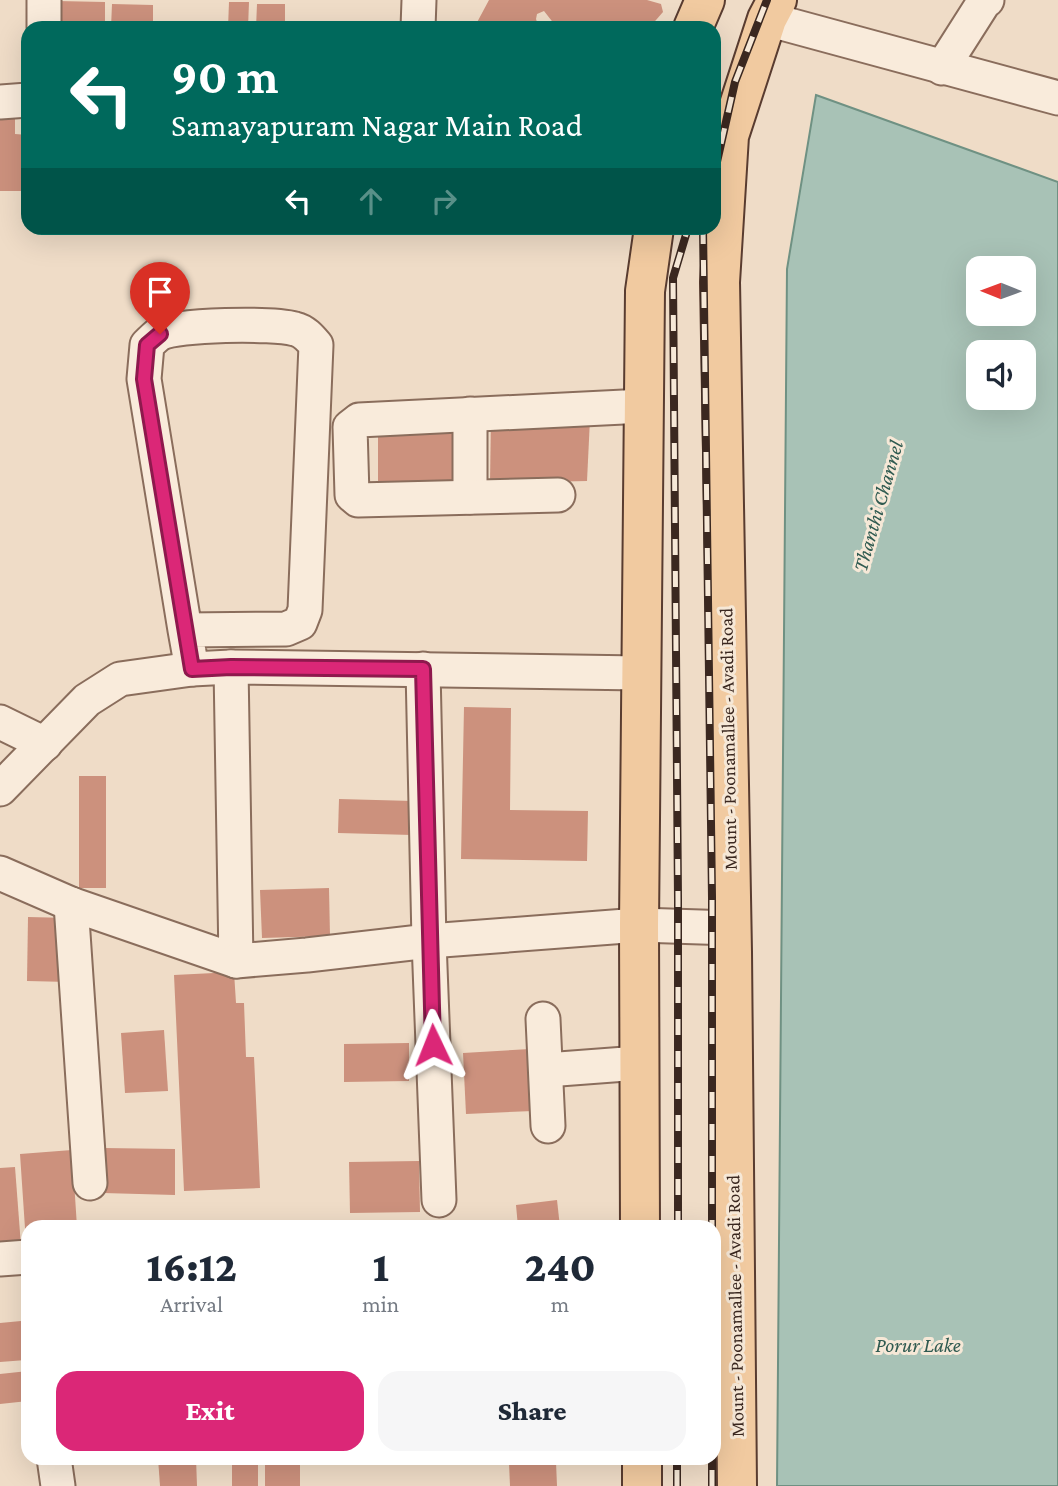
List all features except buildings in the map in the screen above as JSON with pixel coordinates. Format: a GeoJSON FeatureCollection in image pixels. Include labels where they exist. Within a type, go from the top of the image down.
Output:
{"type":"FeatureCollection","features":[{"type":"Feature","properties":{"kind":"main road"},"geometry":{"type":"LineString","coordinates":[[697,21],[705,0]]}},
{"type":"Feature","properties":{"kind":"main road","name":"Mount - Poonamallee - Avadi Road"},"geometry":{"type":"LineString","coordinates":[[737,1486],[732,928],[720,282],[729,136],[772,9]]}},
{"type":"Feature","properties":{"kind":"main road"},"geometry":{"type":"LineString","coordinates":[[640,1220],[643,406],[645,291],[653,235]]}},
{"type":"Feature","properties":{"kind":"main road"},"geometry":{"type":"LineString","coordinates":[[642,1465],[642,1486]]}},
{"type":"Feature","properties":{"kind":"street"},"geometry":{"type":"LineString","coordinates":[[44,0],[44,21]]}},
{"type":"Feature","properties":{"kind":"street"},"geometry":{"type":"LineString","coordinates":[[418,21],[419,0]]}},
{"type":"Feature","properties":{"kind":"street"},"geometry":{"type":"LineString","coordinates":[[942,68],[987,0]]}},
{"type":"Feature","properties":{"kind":"street"},"geometry":{"type":"LineString","coordinates":[[772,9],[942,68],[1058,97]]}},
{"type":"Feature","properties":{"kind":"street"},"geometry":{"type":"LineString","coordinates":[[0,102],[21,100]]}},
{"type":"Feature","properties":{"kind":"street"},"geometry":{"type":"LineString","coordinates":[[184,630],[286,629],[300,623],[304,610],[316,345],[307,335],[295,329],[255,326],[195,328],[160,334],[147,345],[144,379],[184,630],[192,669]]}},
{"type":"Feature","properties":{"kind":"street"},"geometry":{"type":"LineString","coordinates":[[558,495],[363,502],[352,495],[350,427],[359,419],[643,406]]}},
{"type":"Feature","properties":{"kind":"street"},"geometry":{"type":"LineString","coordinates":[[470,414],[470,497]]}},
{"type":"Feature","properties":{"kind":"street"},"geometry":{"type":"LineString","coordinates":[[0,789],[87,700],[120,679],[192,669],[231,667],[640,673]]}},
{"type":"Feature","properties":{"kind":"street"},"geometry":{"type":"LineString","coordinates":[[231,667],[236,961]]}},
{"type":"Feature","properties":{"kind":"street"},"geometry":{"type":"LineString","coordinates":[[423,669],[429,941],[439,1200]]}},
{"type":"Feature","properties":{"kind":"street"},"geometry":{"type":"LineString","coordinates":[[0,722],[45,744]]}},
{"type":"Feature","properties":{"kind":"street"},"geometry":{"type":"LineString","coordinates":[[0,873],[71,904],[236,961],[429,941],[639,925],[732,928]]}},
{"type":"Feature","properties":{"kind":"street"},"geometry":{"type":"LineString","coordinates":[[71,904],[90,1183]]}},
{"type":"Feature","properties":{"kind":"street"},"geometry":{"type":"LineString","coordinates":[[543,1019],[548,1126]]}},
{"type":"Feature","properties":{"kind":"street"},"geometry":{"type":"LineString","coordinates":[[546,1070],[639,1063]]}},
{"type":"Feature","properties":{"kind":"street"},"geometry":{"type":"LineString","coordinates":[[55,1465],[58,1486]]}},
{"type":"Feature","properties":{"kind":"water","name":"Porur Lake"},"geometry":{"type":"Polygon","coordinates":[[[816,95],[1058,182],[1058,1486],[777,1486],[787,269],[816,95]]]}},
{"type":"Feature","properties":{"kind":"railway"},"geometry":{"type":"LineString","coordinates":[[721,144],[735,82],[767,0]]}},
{"type":"Feature","properties":{"kind":"railway"},"geometry":{"type":"LineString","coordinates":[[678,1220],[673,278],[686,235]]}},
{"type":"Feature","properties":{"kind":"railway"},"geometry":{"type":"LineString","coordinates":[[703,235],[712,897],[712,1220]]}},
{"type":"Feature","properties":{"kind":"railway"},"geometry":{"type":"LineString","coordinates":[[677,1465],[677,1486]]}},
{"type":"Feature","properties":{"kind":"railway"},"geometry":{"type":"LineString","coordinates":[[712,1465],[712,1486]]}},
{"type":"Feature","properties":{"kind":"route"},"geometry":{"type":"LineString","coordinates":[[160,334],[147,345],[144,379],[192,669],[423,669],[433,1045]]}},
{"type":"Feature","properties":{"kind":"water label","name":"Thanthi Channel"},"geometry":{"type":"Point","coordinates":[878,506]}}]}
